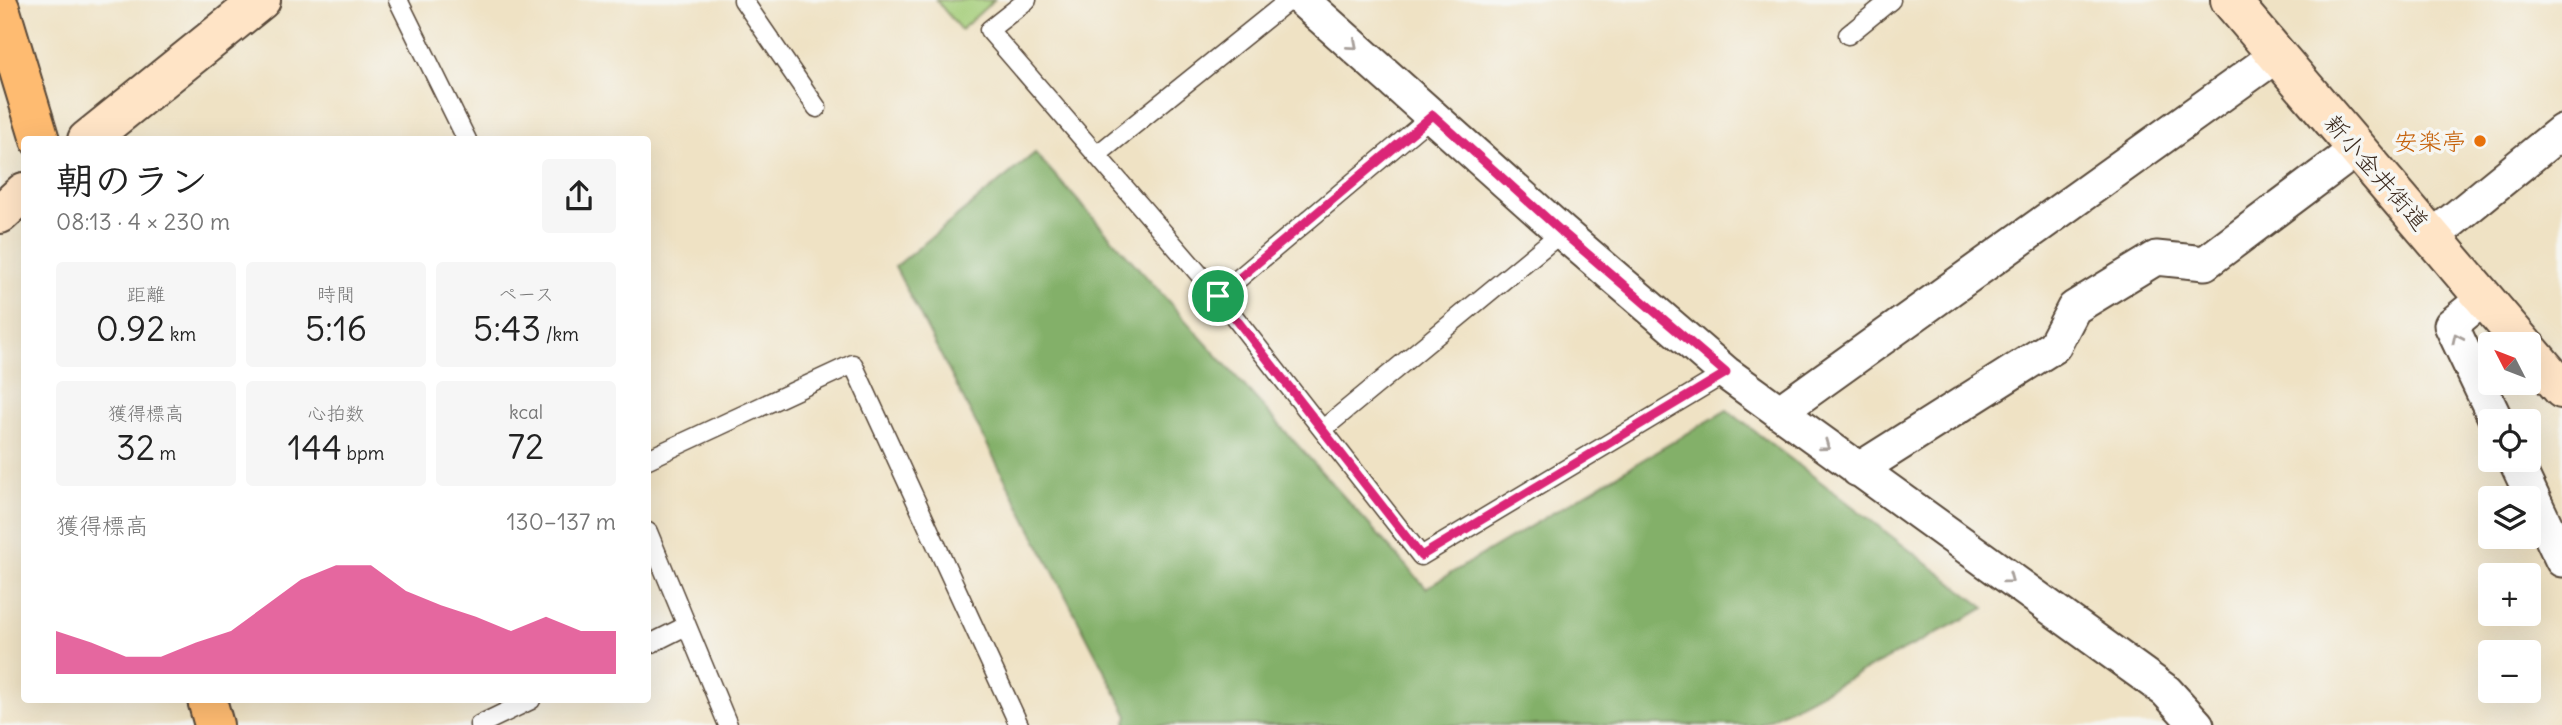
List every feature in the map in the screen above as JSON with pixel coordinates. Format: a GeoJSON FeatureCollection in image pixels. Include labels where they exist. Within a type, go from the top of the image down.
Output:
{"type":"FeatureCollection","features":[{"type":"Feature","properties":{"kind":"main road"},"geometry":{"type":"LineString","coordinates":[[92,136],[261,0]]}},
{"type":"Feature","properties":{"kind":"main road","name":"新小金井街道"},"geometry":{"type":"LineString","coordinates":[[2230,0],[2513,332]]}},
{"type":"Feature","properties":{"kind":"main road"},"geometry":{"type":"LineString","coordinates":[[0,8],[39,136]]}},
{"type":"Feature","properties":{"kind":"main road"},"geometry":{"type":"LineString","coordinates":[[0,214],[21,195]]}},
{"type":"Feature","properties":{"kind":"main road"},"geometry":{"type":"LineString","coordinates":[[2541,364],[2562,389]]}},
{"type":"Feature","properties":{"kind":"main road"},"geometry":{"type":"LineString","coordinates":[[208,703],[214,725]]}},
{"type":"Feature","properties":{"kind":"street"},"geometry":{"type":"LineString","coordinates":[[1302,0],[1562,232],[1726,373],[2166,691],[2197,725]]}},
{"type":"Feature","properties":{"kind":"street"},"geometry":{"type":"LineString","coordinates":[[1779,412],[2277,55]]}},
{"type":"Feature","properties":{"kind":"street"},"geometry":{"type":"LineString","coordinates":[[2432,237],[2562,131]]}},
{"type":"Feature","properties":{"kind":"street"},"geometry":{"type":"LineString","coordinates":[[1858,470],[2054,346],[2074,308],[2156,258],[2205,262],[2357,149]]}},
{"type":"Feature","properties":{"kind":"street"},"geometry":{"type":"LineString","coordinates":[[2484,298],[2451,325],[2491,409]]}},
{"type":"Feature","properties":{"kind":"street"},"geometry":{"type":"LineString","coordinates":[[2521,472],[2562,560]]}},
{"type":"Feature","properties":{"kind":"lane"},"geometry":{"type":"LineString","coordinates":[[398,0],[465,136]]}},
{"type":"Feature","properties":{"kind":"lane"},"geometry":{"type":"LineString","coordinates":[[743,0],[817,108]]}},
{"type":"Feature","properties":{"kind":"lane"},"geometry":{"type":"LineString","coordinates":[[1027,0],[989,30],[1218,296],[1421,556],[1726,373]]}},
{"type":"Feature","properties":{"kind":"lane"},"geometry":{"type":"LineString","coordinates":[[1098,154],[1289,0]]}},
{"type":"Feature","properties":{"kind":"lane"},"geometry":{"type":"LineString","coordinates":[[1848,35],[1891,0]]}},
{"type":"Feature","properties":{"kind":"lane"},"geometry":{"type":"LineString","coordinates":[[1218,296],[1433,115]]}},
{"type":"Feature","properties":{"kind":"lane"},"geometry":{"type":"LineString","coordinates":[[1323,429],[1562,232]]}},
{"type":"Feature","properties":{"kind":"lane"},"geometry":{"type":"LineString","coordinates":[[651,458],[853,364],[1019,725]]}},
{"type":"Feature","properties":{"kind":"lane"},"geometry":{"type":"LineString","coordinates":[[651,538],[728,725]]}},
{"type":"Feature","properties":{"kind":"lane"},"geometry":{"type":"LineString","coordinates":[[651,644],[686,626]]}},
{"type":"Feature","properties":{"kind":"lane"},"geometry":{"type":"LineString","coordinates":[[478,725],[525,703]]}},
{"type":"Feature","properties":{"kind":"green space"},"geometry":{"type":"Polygon","coordinates":[[[936,0],[994,0],[961,30],[936,0]]]}},
{"type":"Feature","properties":{"kind":"green space"},"geometry":{"type":"Polygon","coordinates":[[[1035,153],[1426,588],[1727,410],[1985,608],[1759,725],[1125,725],[1128,716],[895,267],[1035,153]]]}},
{"type":"Feature","properties":{"kind":"place","name":"安楽亭"},"geometry":{"type":"Point","coordinates":[2480,141]}},
{"type":"Feature","properties":{"kind":"route"},"geometry":{"type":"LineString","coordinates":[[1433,115],[1562,232],[1726,373],[1421,556],[1218,296],[1433,115]]}}]}
